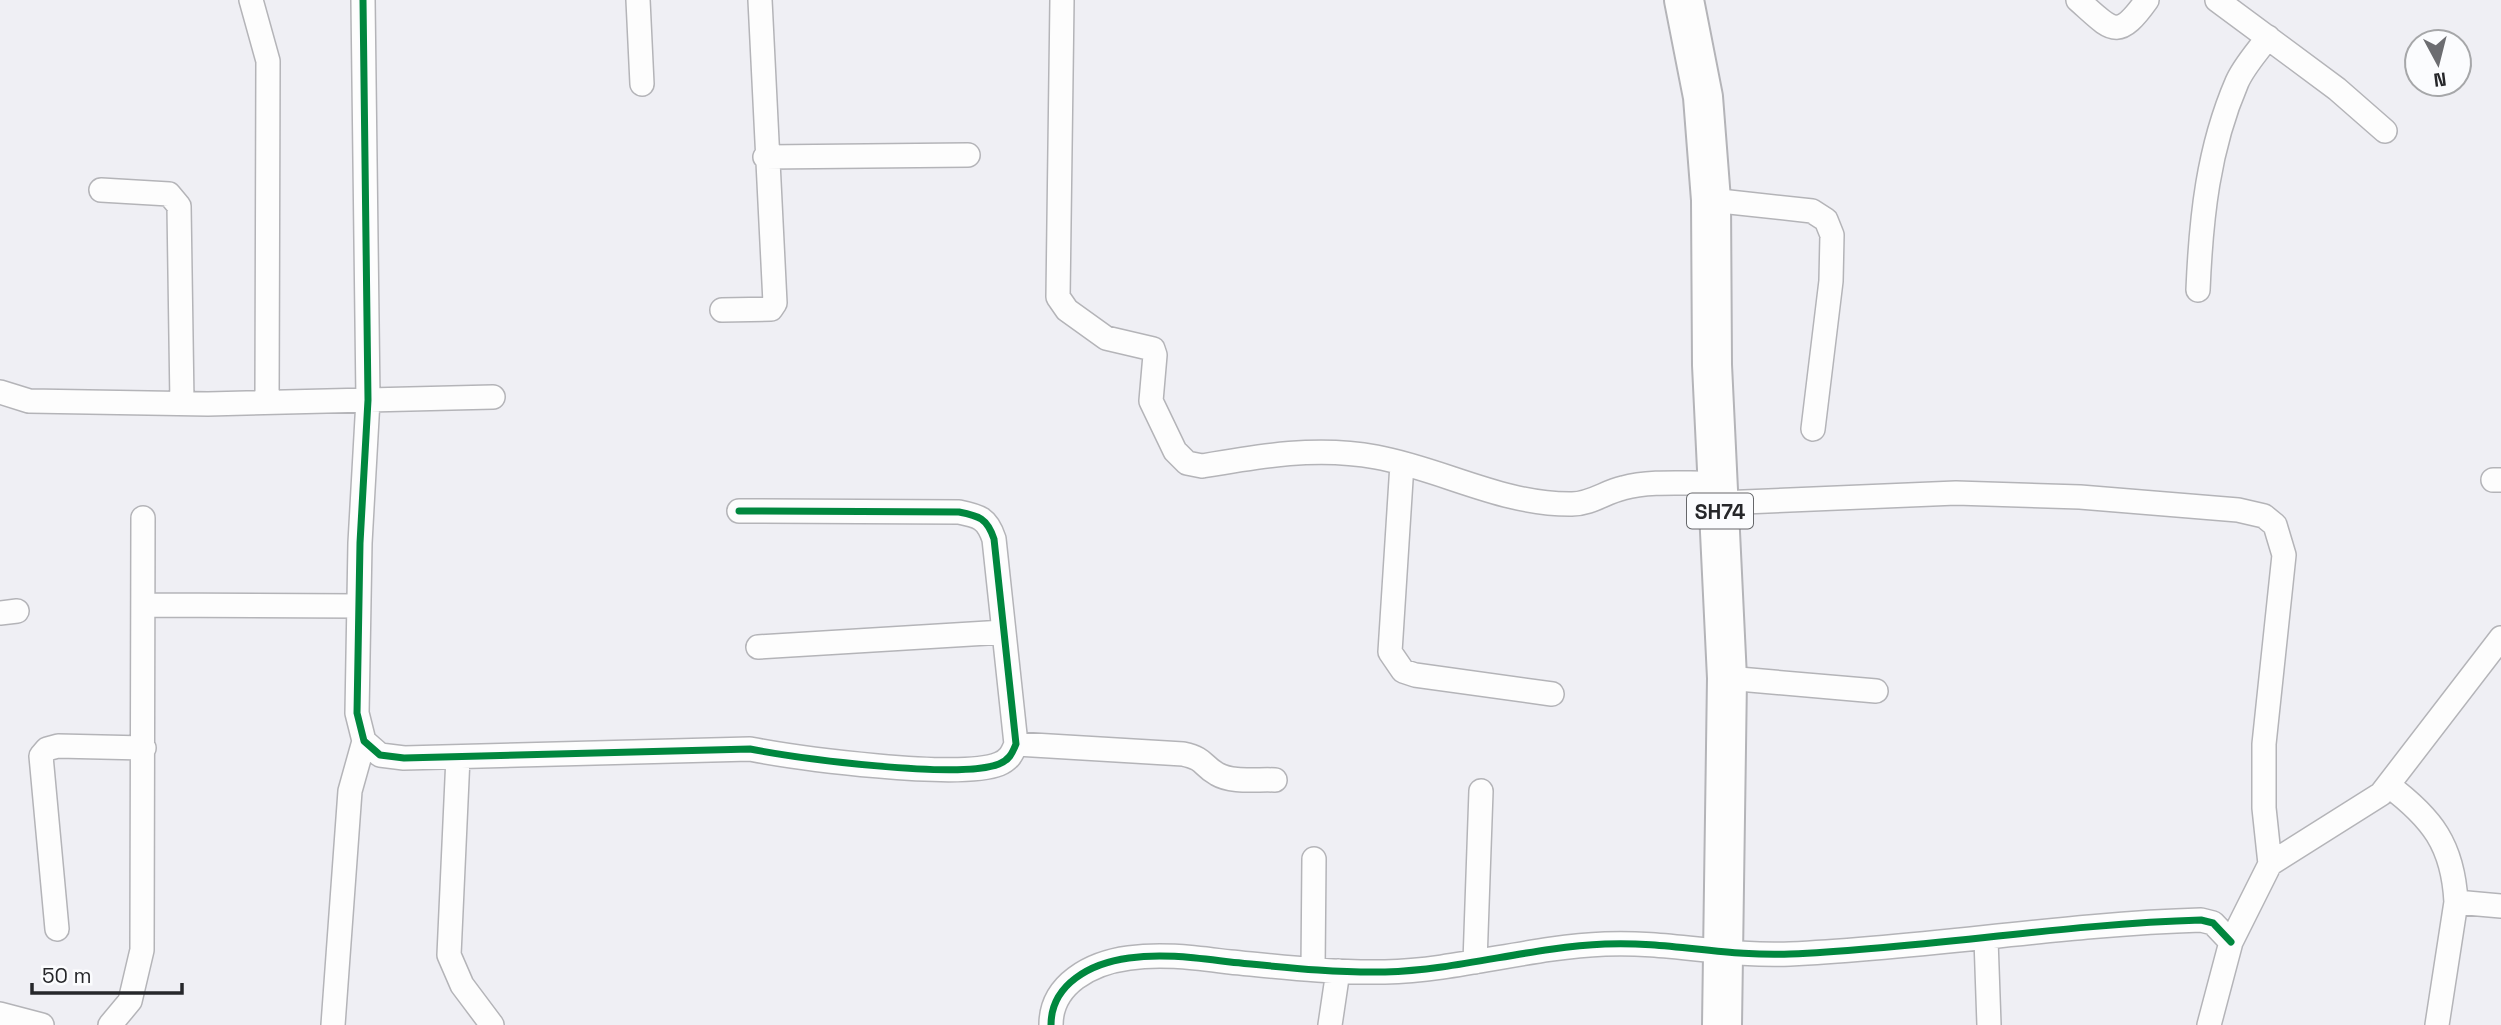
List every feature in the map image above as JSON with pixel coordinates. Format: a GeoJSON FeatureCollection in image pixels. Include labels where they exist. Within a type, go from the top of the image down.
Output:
{"type":"FeatureCollection","features":[{"type":"Feature","properties":{"kind":"highway","name":"SH74"},"geometry":{"type":"LineString","coordinates":[[1684,0],[1703,97],[1711,200],[1712,365],[1727,678],[1722,1025]]}},
{"type":"Feature","properties":{"kind":"street"},"geometry":{"type":"LineString","coordinates":[[251,0],[268,61],[267,402]]}},
{"type":"Feature","properties":{"kind":"street"},"geometry":{"type":"LineString","coordinates":[[333,1025],[350,791],[364,741],[357,713],[358,606],[368,400],[363,0]]}},
{"type":"Feature","properties":{"kind":"street"},"geometry":{"type":"LineString","coordinates":[[638,0],[642,84]]}},
{"type":"Feature","properties":{"kind":"street"},"geometry":{"type":"LineString","coordinates":[[722,310],[771,309],[775,303],[765,157],[760,0]]}},
{"type":"Feature","properties":{"kind":"street"},"geometry":{"type":"LineString","coordinates":[[1062,0],[1058,297],[1062,305],[1106,338],[1153,349],[1155,355],[1151,401],[1175,451],[1187,463],[1202,466],[1294,452],[1378,457],[1498,493],[1573,504],[1587,503],[1623,488],[1719,493],[1956,493],[2080,497],[2238,510],[2264,516],[2275,525],[2284,555],[2264,744],[2264,808],[2270,864]]}},
{"type":"Feature","properties":{"kind":"street"},"geometry":{"type":"LineString","coordinates":[[2078,0],[2106,25],[2115,28],[2131,23],[2147,0]]}},
{"type":"Feature","properties":{"kind":"street"},"geometry":{"type":"LineString","coordinates":[[2217,0],[2337,89],[2385,131]]}},
{"type":"Feature","properties":{"kind":"street"},"geometry":{"type":"LineString","coordinates":[[2198,290],[2202,214],[2214,147],[2238,80],[2268,37]]}},
{"type":"Feature","properties":{"kind":"street"},"geometry":{"type":"LineString","coordinates":[[765,157],[968,155]]}},
{"type":"Feature","properties":{"kind":"street"},"geometry":{"type":"LineString","coordinates":[[101,190],[169,194],[179,206],[182,403]]}},
{"type":"Feature","properties":{"kind":"street"},"geometry":{"type":"LineString","coordinates":[[1711,200],[1812,211],[1826,220],[1832,236],[1832,281],[1813,429]]}},
{"type":"Feature","properties":{"kind":"street"},"geometry":{"type":"LineString","coordinates":[[0,391],[29,401],[182,403],[493,397]]}},
{"type":"Feature","properties":{"kind":"street"},"geometry":{"type":"LineString","coordinates":[[1402,464],[1390,625],[1390,652],[1395,664],[1403,671],[1415,675],[1552,694]]}},
{"type":"Feature","properties":{"kind":"street"},"geometry":{"type":"LineString","coordinates":[[364,741],[380,755],[404,758],[750,749],[791,756],[919,768],[969,768],[998,765],[1011,757],[1016,744],[994,539],[989,524],[980,516],[959,512],[739,510]]}},
{"type":"Feature","properties":{"kind":"street"},"geometry":{"type":"LineString","coordinates":[[110,1025],[130,1001],[142,950],[143,518]]}},
{"type":"Feature","properties":{"kind":"street"},"geometry":{"type":"LineString","coordinates":[[143,605],[358,606]]}},
{"type":"Feature","properties":{"kind":"street"},"geometry":{"type":"LineString","coordinates":[[758,647],[1004,632]]}},
{"type":"Feature","properties":{"kind":"street"},"geometry":{"type":"LineString","coordinates":[[2209,1025],[2231,942],[2270,864],[2381,794],[2501,638]]}},
{"type":"Feature","properties":{"kind":"street"},"geometry":{"type":"LineString","coordinates":[[1727,678],[1876,691]]}},
{"type":"Feature","properties":{"kind":"street"},"geometry":{"type":"LineString","coordinates":[[1016,744],[1183,754],[1198,757],[1214,773],[1225,777],[1275,780]]}},
{"type":"Feature","properties":{"kind":"street"},"geometry":{"type":"LineString","coordinates":[[57,929],[41,756],[47,749],[58,746],[144,748]]}},
{"type":"Feature","properties":{"kind":"street"},"geometry":{"type":"LineString","coordinates":[[458,757],[449,955],[462,985],[492,1025]]}},
{"type":"Feature","properties":{"kind":"street"},"geometry":{"type":"LineString","coordinates":[[2388,785],[2418,807],[2436,827],[2449,860],[2456,902],[2437,1025]]}},
{"type":"Feature","properties":{"kind":"street"},"geometry":{"type":"LineString","coordinates":[[1475,962],[1481,791]]}},
{"type":"Feature","properties":{"kind":"street"},"geometry":{"type":"LineString","coordinates":[[1313,969],[1314,859]]}},
{"type":"Feature","properties":{"kind":"street"},"geometry":{"type":"LineString","coordinates":[[2456,902],[2501,906]]}},
{"type":"Feature","properties":{"kind":"street"},"geometry":{"type":"LineString","coordinates":[[1051,1025],[1051,1009],[1060,992],[1073,979],[1103,964],[1128,958],[1166,955],[1338,971],[1387,972],[1608,943],[1721,951],[1808,953],[2202,920],[2213,923],[2231,942]]}},
{"type":"Feature","properties":{"kind":"street"},"geometry":{"type":"LineString","coordinates":[[1986,939],[1989,1025]]}},
{"type":"Feature","properties":{"kind":"street"},"geometry":{"type":"LineString","coordinates":[[1330,1025],[1338,971]]}},
{"type":"Feature","properties":{"kind":"street"},"geometry":{"type":"LineString","coordinates":[[0,1014],[42,1025]]}},
{"type":"Feature","properties":{"kind":"cycle path"},"geometry":{"type":"LineString","coordinates":[[363,0],[368,400],[360,543],[357,713],[364,741],[380,755],[404,758],[750,749],[877,766],[950,770],[979,768],[999,764],[1008,759],[1016,744],[994,539],[985,522],[959,512],[739,511]]}},
{"type":"Feature","properties":{"kind":"cycle path"},"geometry":{"type":"LineString","coordinates":[[1051,1025],[1058,998],[1076,978],[1115,961],[1154,956],[1346,972],[1385,972],[1605,944],[1790,954],[1893,947],[2098,926],[2201,920],[2213,923],[2231,942]]}}]}
